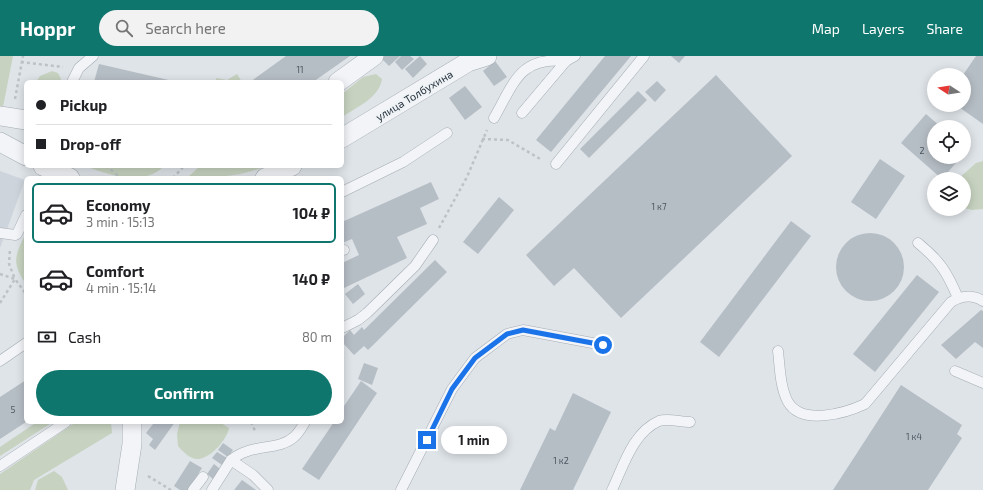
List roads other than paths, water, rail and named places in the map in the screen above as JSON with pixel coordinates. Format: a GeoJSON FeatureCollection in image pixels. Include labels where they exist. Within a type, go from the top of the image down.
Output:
{"type":"FeatureCollection","features":[{"type":"Feature","properties":{"kind":"street"},"geometry":{"type":"LineString","coordinates":[[341,80],[374,56]]}},
{"type":"Feature","properties":{"kind":"street","name":"улица Толбухина"},"geometry":{"type":"LineString","coordinates":[[344,137],[476,58]]}},
{"type":"Feature","properties":{"kind":"street"},"geometry":{"type":"LineString","coordinates":[[0,116],[24,120]]}},
{"type":"Feature","properties":{"kind":"street"},"geometry":{"type":"LineString","coordinates":[[0,142],[24,155]]}},
{"type":"Feature","properties":{"kind":"street"},"geometry":{"type":"LineString","coordinates":[[270,176],[288,168]]}},
{"type":"Feature","properties":{"kind":"street"},"geometry":{"type":"LineString","coordinates":[[44,171],[63,176]]}},
{"type":"Feature","properties":{"kind":"street"},"geometry":{"type":"LineString","coordinates":[[125,490],[129,470],[132,424]]}},
{"type":"Feature","properties":{"kind":"lane"},"geometry":{"type":"LineString","coordinates":[[73,80],[79,68],[93,56]]}},
{"type":"Feature","properties":{"kind":"lane"},"geometry":{"type":"LineString","coordinates":[[556,164],[644,56]]}},
{"type":"Feature","properties":{"kind":"lane"},"geometry":{"type":"LineString","coordinates":[[522,113],[570,59]]}},
{"type":"Feature","properties":{"kind":"lane"},"geometry":{"type":"LineString","coordinates":[[494,118],[521,72],[537,62],[570,59]]}},
{"type":"Feature","properties":{"kind":"lane"},"geometry":{"type":"LineString","coordinates":[[344,191],[403,162],[447,133]]}},
{"type":"Feature","properties":{"kind":"lane"},"geometry":{"type":"LineString","coordinates":[[0,233],[17,234],[24,219]]}},
{"type":"Feature","properties":{"kind":"lane"},"geometry":{"type":"LineString","coordinates":[[344,327],[358,320],[367,313],[415,266],[433,240]]}},
{"type":"Feature","properties":{"kind":"lane"},"geometry":{"type":"LineString","coordinates":[[918,243],[937,258],[949,277],[958,298]]}},
{"type":"Feature","properties":{"kind":"lane"},"geometry":{"type":"LineString","coordinates":[[778,351],[783,388],[789,403],[800,413],[817,416],[847,412],[865,404],[951,302],[958,298],[969,296],[983,300]]}},
{"type":"Feature","properties":{"kind":"lane"},"geometry":{"type":"LineString","coordinates":[[402,490],[452,389],[475,358],[507,334],[523,330],[603,345]]}},
{"type":"Feature","properties":{"kind":"lane"},"geometry":{"type":"LineString","coordinates":[[0,361],[24,344]]}},
{"type":"Feature","properties":{"kind":"lane"},"geometry":{"type":"LineString","coordinates":[[955,371],[983,383]]}},
{"type":"Feature","properties":{"kind":"lane"},"geometry":{"type":"LineString","coordinates":[[612,490],[630,451],[644,431],[660,421],[690,422]]}},
{"type":"Feature","properties":{"kind":"lane"},"geometry":{"type":"LineString","coordinates":[[0,466],[63,424]]}},
{"type":"Feature","properties":{"kind":"lane"},"geometry":{"type":"LineString","coordinates":[[212,490],[231,460],[240,453],[287,441],[294,437],[304,424]]}},
{"type":"Feature","properties":{"kind":"lane"},"geometry":{"type":"LineString","coordinates":[[231,460],[253,475],[268,490]]}},
{"type":"Feature","properties":{"kind":"lane"},"geometry":{"type":"LineString","coordinates":[[193,490],[203,477]]}}]}
